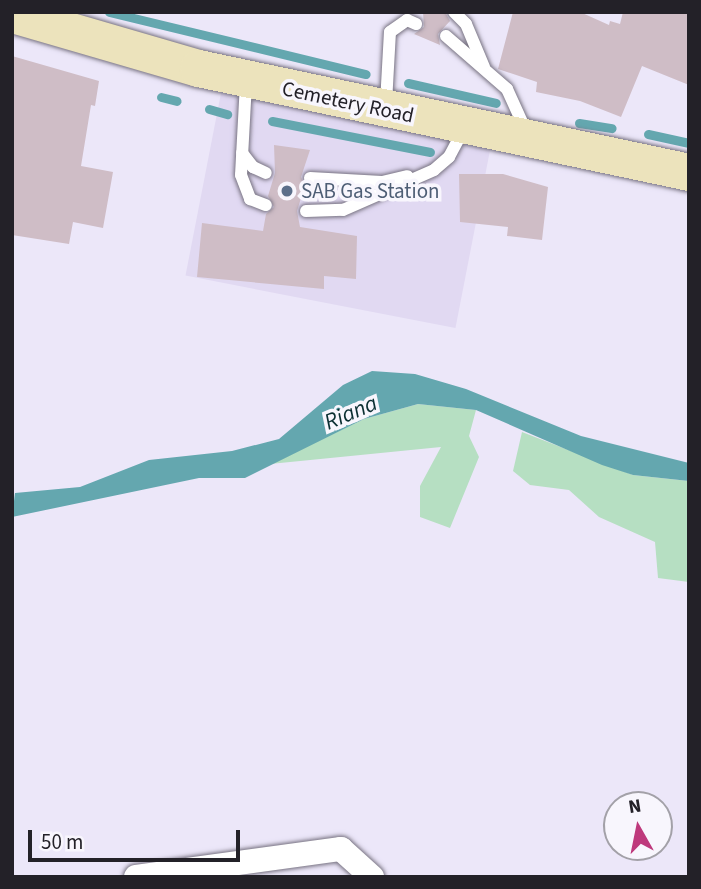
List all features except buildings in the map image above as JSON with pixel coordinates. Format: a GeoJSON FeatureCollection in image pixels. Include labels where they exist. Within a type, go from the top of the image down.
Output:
{"type":"FeatureCollection","features":[{"type":"Feature","properties":{"kind":"main road","name":"Cemetery Road"},"geometry":{"type":"LineString","coordinates":[[12,14],[246,79],[385,111],[689,172]]}},
{"type":"Feature","properties":{"kind":"street"},"geometry":{"type":"LineString","coordinates":[[136,877],[341,849],[372,877]]}},
{"type":"Feature","properties":{"kind":"lane"},"geometry":{"type":"LineString","coordinates":[[385,111],[390,32],[394,12]]}},
{"type":"Feature","properties":{"kind":"lane"},"geometry":{"type":"LineString","coordinates":[[454,12],[466,24],[485,71]]}},
{"type":"Feature","properties":{"kind":"lane"},"geometry":{"type":"LineString","coordinates":[[390,32],[407,20],[416,24]]}},
{"type":"Feature","properties":{"kind":"lane"},"geometry":{"type":"LineString","coordinates":[[446,36],[517,105],[529,139]]}},
{"type":"Feature","properties":{"kind":"lane"},"geometry":{"type":"LineString","coordinates":[[246,79],[242,175],[250,200],[266,205]]}},
{"type":"Feature","properties":{"kind":"lane"},"geometry":{"type":"LineString","coordinates":[[306,211],[343,210],[434,170],[449,157],[465,127]]}},
{"type":"Feature","properties":{"kind":"lane"},"geometry":{"type":"LineString","coordinates":[[242,152],[253,167],[267,173]]}},
{"type":"Feature","properties":{"kind":"lane"},"geometry":{"type":"LineString","coordinates":[[310,178],[382,182],[434,170]]}},
{"type":"Feature","properties":{"kind":"shaded area"},"geometry":{"type":"Polygon","coordinates":[[[221,93],[491,145],[455,328],[186,276],[221,93]]]}},
{"type":"Feature","properties":{"kind":"green space"},"geometry":{"type":"Polygon","coordinates":[[[418,404],[476,410],[469,436],[479,457],[450,528],[420,517],[420,486],[441,447],[270,464],[364,419],[418,404]]]}},
{"type":"Feature","properties":{"kind":"green space"},"geometry":{"type":"Polygon","coordinates":[[[522,432],[633,475],[689,481],[689,582],[658,578],[655,542],[599,517],[569,490],[530,485],[513,471],[522,432]]]}},
{"type":"Feature","properties":{"kind":"water","name":"Riana"},"geometry":{"type":"Polygon","coordinates":[[[372,371],[415,374],[466,389],[581,436],[689,463],[689,481],[633,475],[602,465],[476,410],[418,404],[364,419],[245,478],[199,478],[12,517],[15,493],[80,487],[149,460],[232,451],[279,439],[343,385],[372,371]]]}},
{"type":"Feature","properties":{"kind":"waterway"},"geometry":{"type":"LineString","coordinates":[[109,12],[366,74]]}},
{"type":"Feature","properties":{"kind":"waterway"},"geometry":{"type":"LineString","coordinates":[[408,83],[496,103]]}},
{"type":"Feature","properties":{"kind":"waterway"},"geometry":{"type":"LineString","coordinates":[[161,97],[177,101]]}},
{"type":"Feature","properties":{"kind":"waterway"},"geometry":{"type":"LineString","coordinates":[[209,109],[227,114]]}},
{"type":"Feature","properties":{"kind":"waterway"},"geometry":{"type":"LineString","coordinates":[[272,121],[430,152]]}},
{"type":"Feature","properties":{"kind":"waterway"},"geometry":{"type":"LineString","coordinates":[[579,123],[612,128]]}},
{"type":"Feature","properties":{"kind":"waterway"},"geometry":{"type":"LineString","coordinates":[[648,134],[689,143]]}},
{"type":"Feature","properties":{"kind":"place","name":"SAB Gas Station"},"geometry":{"type":"Point","coordinates":[287,191]}}]}
